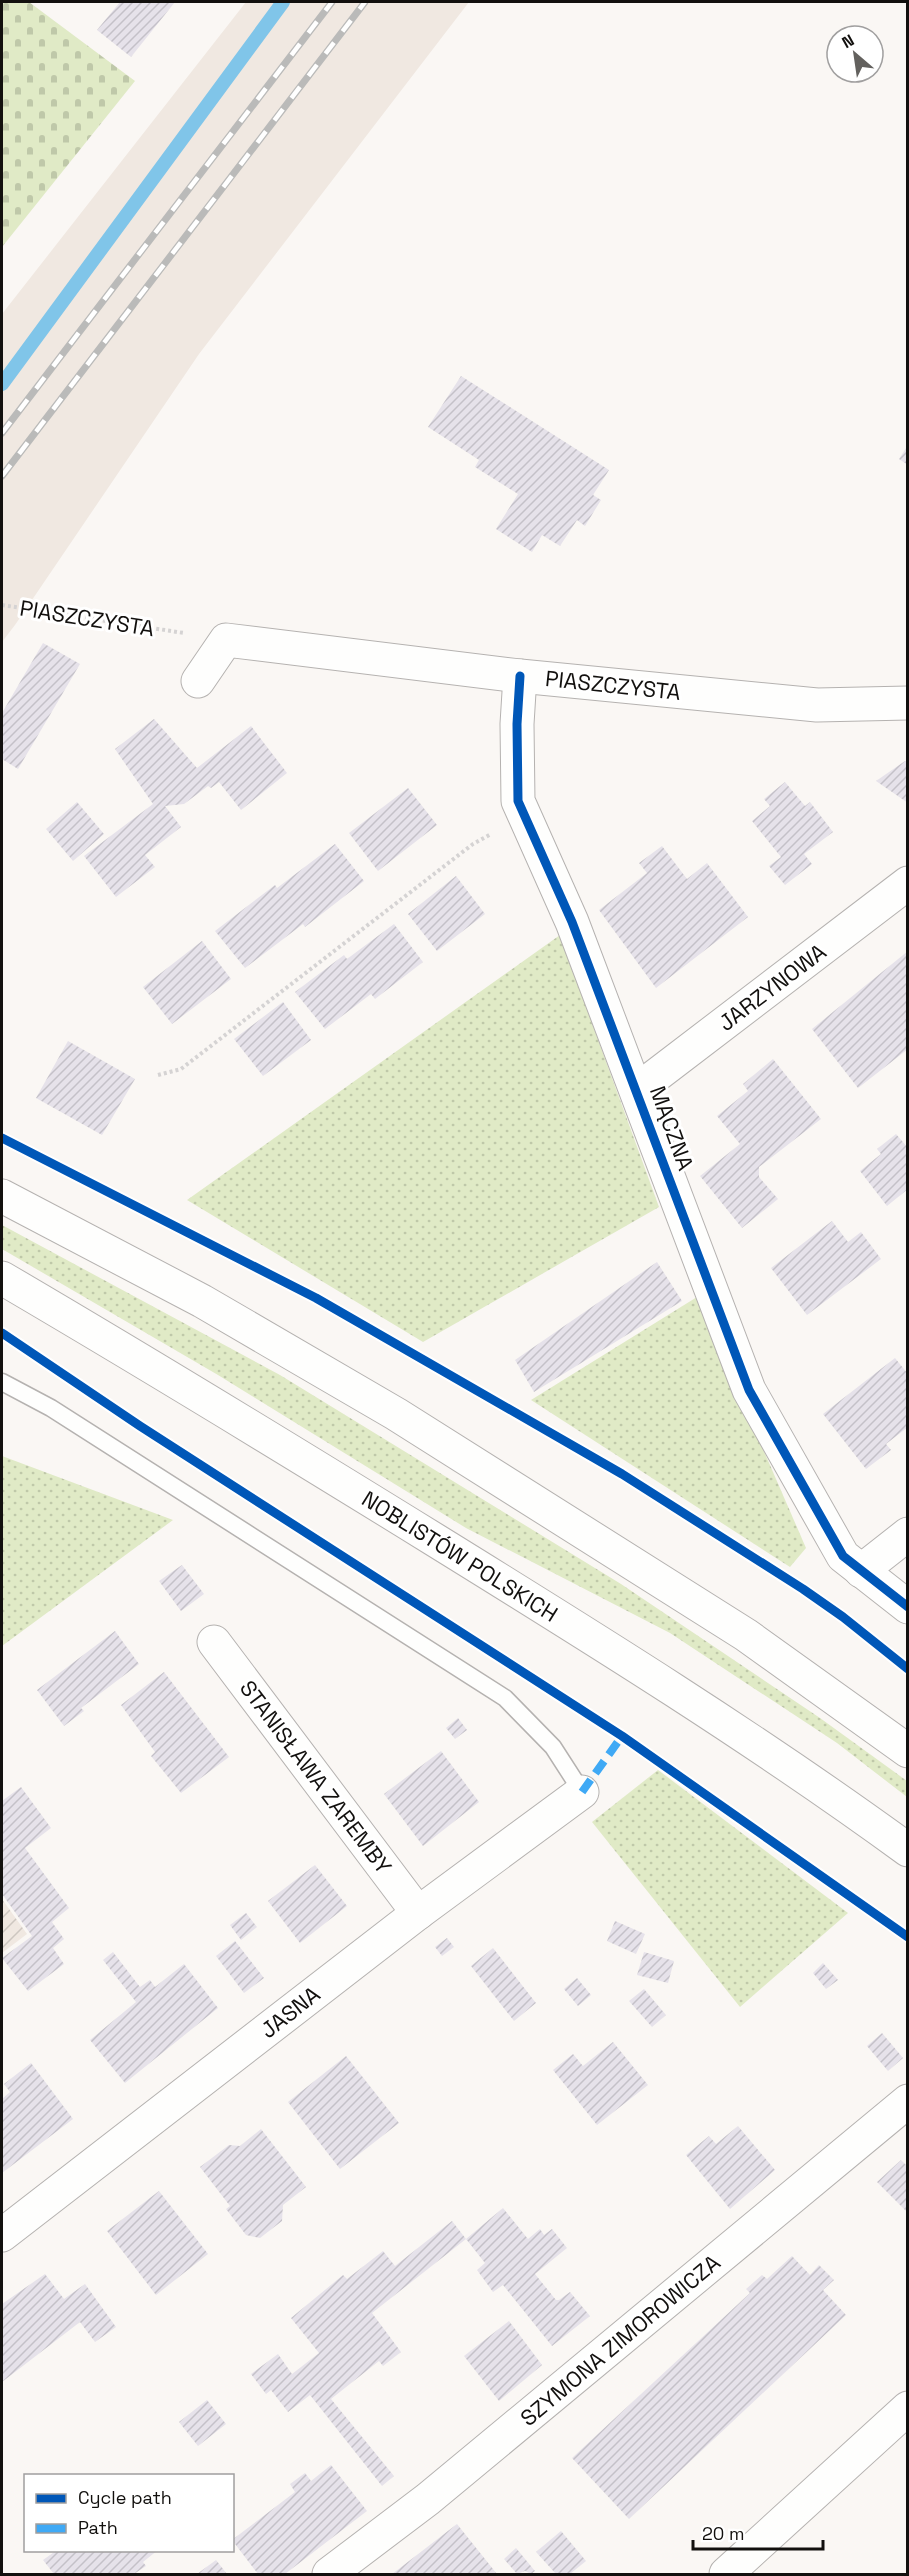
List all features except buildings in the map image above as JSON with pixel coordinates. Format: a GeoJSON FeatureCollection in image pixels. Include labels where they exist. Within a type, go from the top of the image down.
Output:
{"type":"FeatureCollection","features":[{"type":"Feature","properties":{"kind":"street","name":"PIASZCZYSTA"},"geometry":{"type":"LineString","coordinates":[[198,681],[226,640],[520,676],[817,705],[908,703]]}},
{"type":"Feature","properties":{"kind":"street","name":"MĄCZNA"},"geometry":{"type":"LineString","coordinates":[[520,676],[517,724],[518,801],[572,922],[749,1390],[843,1556],[908,1607]]}},
{"type":"Feature","properties":{"kind":"street","name":"JARZYNOWA"},"geometry":{"type":"LineString","coordinates":[[637,1090],[908,883]]}},
{"type":"Feature","properties":{"kind":"street"},"geometry":{"type":"LineString","coordinates":[[2,1196],[202,1302],[396,1414],[746,1635],[908,1751]]}},
{"type":"Feature","properties":{"kind":"street","name":"NOBLISTÓW POLSKICH"},"geometry":{"type":"LineString","coordinates":[[2,1278],[164,1372],[693,1702],[908,1851]]}},
{"type":"Feature","properties":{"kind":"street"},"geometry":{"type":"LineString","coordinates":[[861,1571],[908,1534]]}},
{"type":"Feature","properties":{"kind":"street","name":"STANISŁAWA ZAREMBY"},"geometry":{"type":"LineString","coordinates":[[214,1642],[418,1913]]}},
{"type":"Feature","properties":{"kind":"street","name":"JASNA"},"geometry":{"type":"LineString","coordinates":[[2,2235],[418,1913],[582,1792]]}},
{"type":"Feature","properties":{"kind":"street","name":"SZYMONA ZIMOROWICZA"},"geometry":{"type":"LineString","coordinates":[[329,2574],[428,2499],[908,2101]]}},
{"type":"Feature","properties":{"kind":"street"},"geometry":{"type":"LineString","coordinates":[[726,2574],[908,2408]]}},
{"type":"Feature","properties":{"kind":"lane"},"geometry":{"type":"LineString","coordinates":[[2,1383],[51,1408],[505,1698],[553,1747],[582,1792]]}},
{"type":"Feature","properties":{"kind":"path"},"geometry":{"type":"LineString","coordinates":[[158,1075],[181,1069],[473,844],[525,819]]}},
{"type":"Feature","properties":{"kind":"shaded area"},"geometry":{"type":"Polygon","coordinates":[[[246,2],[469,2],[199,354],[2,642],[2,314],[246,2]]]}},
{"type":"Feature","properties":{"kind":"shaded area"},"geometry":{"type":"Polygon","coordinates":[[[2,1899],[27,1934],[2,1953],[2,1899]]]}},
{"type":"Feature","properties":{"kind":"green space"},"geometry":{"type":"Polygon","coordinates":[[[2,2],[29,2],[135,81],[2,247],[2,2]]]}},
{"type":"Feature","properties":{"kind":"green space"},"geometry":{"type":"Polygon","coordinates":[[[560,935],[659,1207],[423,1342],[187,1200],[560,935]]]}},
{"type":"Feature","properties":{"kind":"green space"},"geometry":{"type":"Polygon","coordinates":[[[2,1225],[280,1375],[621,1584],[820,1718],[907,1781],[907,1797],[837,1743],[670,1633],[466,1528],[218,1375],[2,1249],[2,1225]]]}},
{"type":"Feature","properties":{"kind":"green space"},"geometry":{"type":"Polygon","coordinates":[[[697,1297],[806,1548],[790,1567],[531,1400],[697,1297]]]}},
{"type":"Feature","properties":{"kind":"green space"},"geometry":{"type":"Polygon","coordinates":[[[2,1456],[173,1520],[2,1646],[2,1456]]]}},
{"type":"Feature","properties":{"kind":"green space"},"geometry":{"type":"Polygon","coordinates":[[[658,1770],[848,1913],[740,2007],[592,1822],[658,1770]]]}},
{"type":"Feature","properties":{"kind":"waterway"},"geometry":{"type":"LineString","coordinates":[[2,384],[283,2]]}},
{"type":"Feature","properties":{"kind":"railway"},"geometry":{"type":"LineString","coordinates":[[2,433],[332,2]]}},
{"type":"Feature","properties":{"kind":"railway"},"geometry":{"type":"LineString","coordinates":[[2,476],[365,2]]}},
{"type":"Feature","properties":{"kind":"marked path"},"geometry":{"type":"LineString","coordinates":[[582,1792],[622,1736]]}},
{"type":"Feature","properties":{"kind":"cycle path"},"geometry":{"type":"LineString","coordinates":[[520,676],[517,724],[518,801],[572,922],[749,1390],[843,1556],[908,1607]]}},
{"type":"Feature","properties":{"kind":"cycle path"},"geometry":{"type":"LineString","coordinates":[[2,1138],[316,1298],[622,1474],[803,1589],[843,1617],[908,1669]]}},
{"type":"Feature","properties":{"kind":"cycle path"},"geometry":{"type":"LineString","coordinates":[[2,1333],[140,1426],[622,1736],[908,1937]]}}]}
